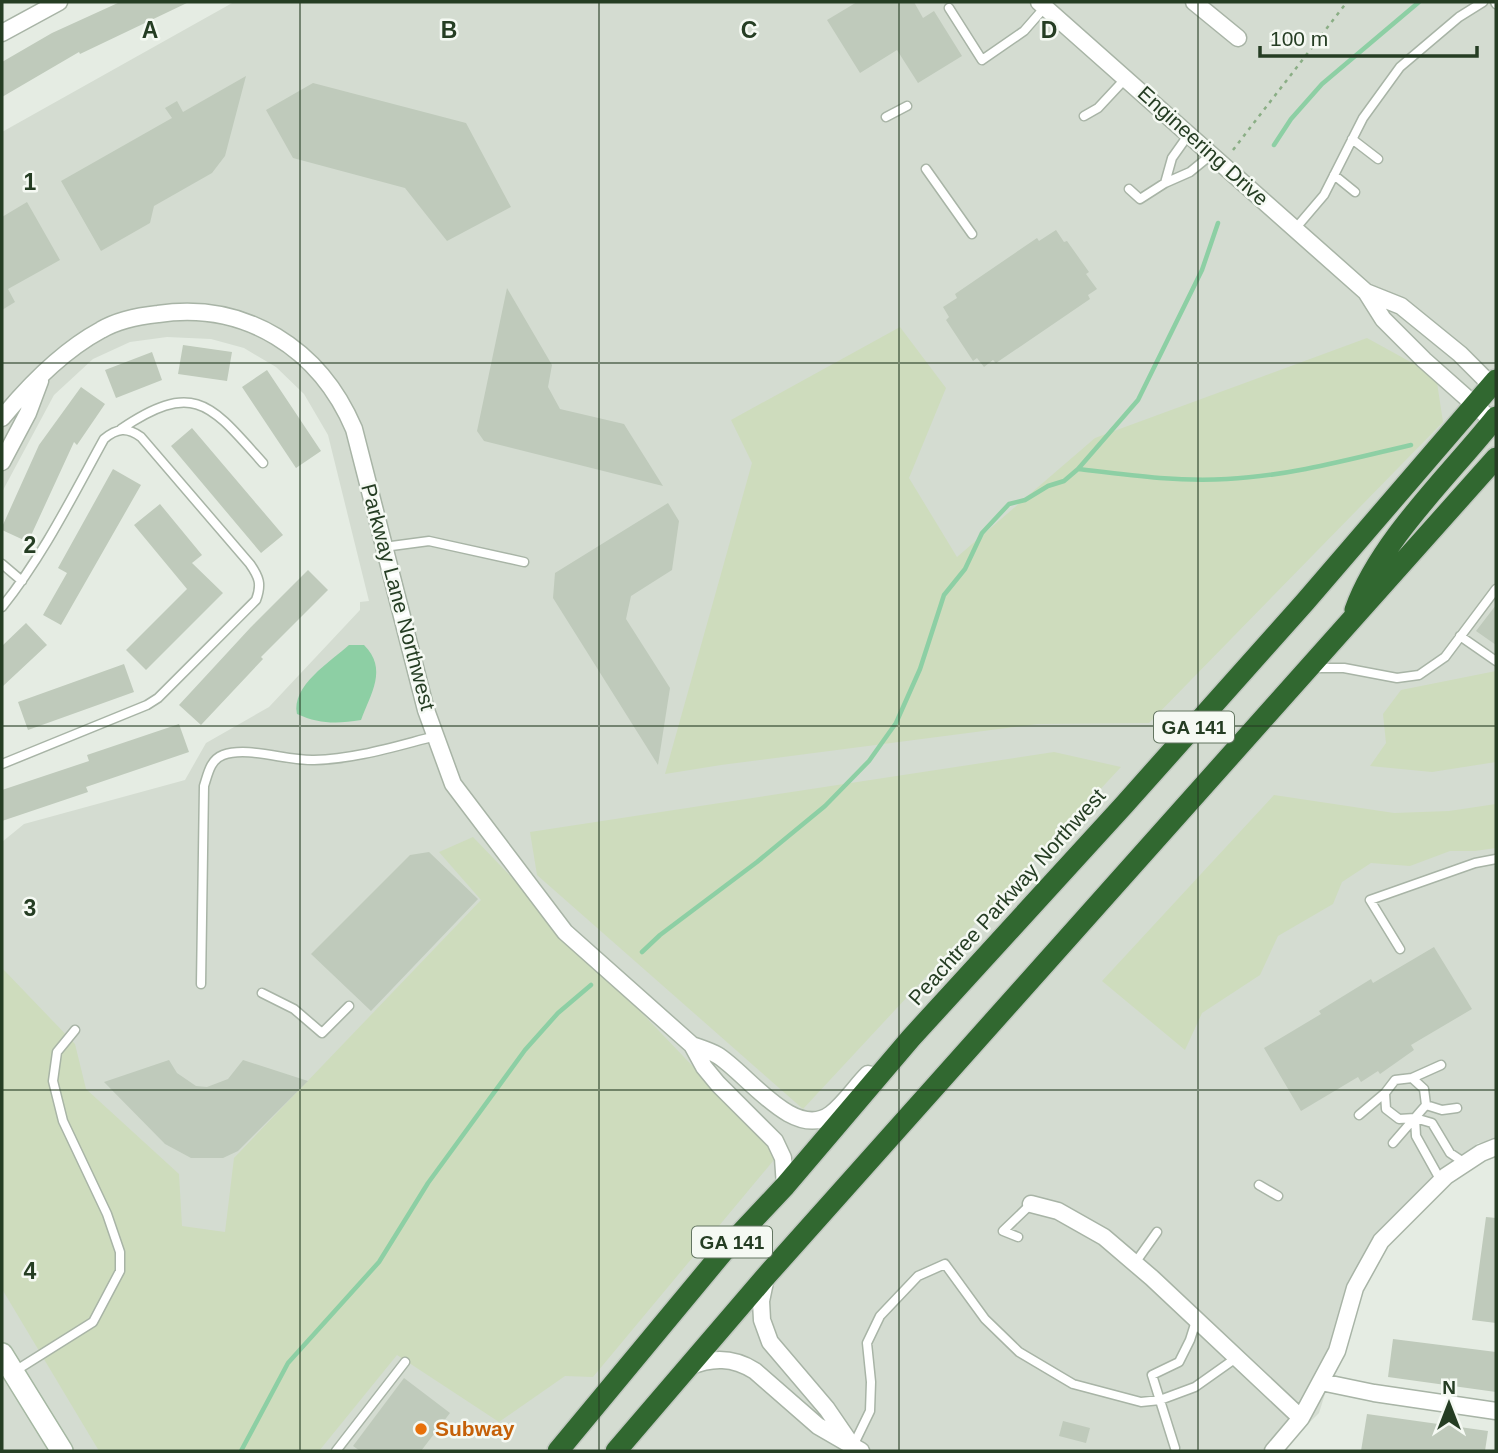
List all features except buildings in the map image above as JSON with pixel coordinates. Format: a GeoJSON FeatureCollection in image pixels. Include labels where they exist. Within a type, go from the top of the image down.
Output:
{"type":"FeatureCollection","features":[{"type":"Feature","properties":{"kind":"highway","name":"Peachtree Parkway Northwest"},"geometry":{"type":"LineString","coordinates":[[558,1451],[723,1251],[786,1186],[911,1038],[1152,775],[1494,385]]}},
{"type":"Feature","properties":{"kind":"highway"},"geometry":{"type":"LineString","coordinates":[[1352,618],[1363,586],[1413,515],[1495,421]]}},
{"type":"Feature","properties":{"kind":"highway","name":"GA 141"},"geometry":{"type":"LineString","coordinates":[[616,1451],[767,1275],[1496,458]]}},
{"type":"Feature","properties":{"kind":"street"},"geometry":{"type":"LineString","coordinates":[[2,33],[59,2]]}},
{"type":"Feature","properties":{"kind":"street"},"geometry":{"type":"LineString","coordinates":[[1199,3],[1238,38]]}},
{"type":"Feature","properties":{"kind":"street","name":"Engineering Drive"},"geometry":{"type":"LineString","coordinates":[[1042,5],[1366,292],[1383,319],[1424,360],[1495,421]]}},
{"type":"Feature","properties":{"kind":"street","name":"Engineering Drive"},"geometry":{"type":"LineString","coordinates":[[1366,292],[1401,306],[1494,385]]}},
{"type":"Feature","properties":{"kind":"street","name":"Parkway Lane Northwest"},"geometry":{"type":"LineString","coordinates":[[2,418],[43,373],[85,339],[104,328],[166,312],[209,314],[251,324],[289,344],[322,373],[346,409],[354,429],[426,710],[453,784],[565,932],[692,1045],[704,1067],[718,1084],[775,1141],[783,1158],[786,1186]]}},
{"type":"Feature","properties":{"kind":"street","name":"Parkway Lane Northwest"},"geometry":{"type":"LineString","coordinates":[[2,462],[27,413],[43,373]]}},
{"type":"Feature","properties":{"kind":"street","name":"Parkway Lane Northwest"},"geometry":{"type":"LineString","coordinates":[[692,1045],[718,1055],[788,1115],[819,1120],[830,1115],[871,1070],[911,1038]]}},
{"type":"Feature","properties":{"kind":"street"},"geometry":{"type":"LineString","coordinates":[[1273,1451],[1301,1418],[1337,1352],[1355,1288],[1381,1241],[1441,1181],[1481,1153],[1496,1147]]}},
{"type":"Feature","properties":{"kind":"street"},"geometry":{"type":"LineString","coordinates":[[1031,1204],[1058,1211],[1104,1237],[1301,1418]]}},
{"type":"Feature","properties":{"kind":"street"},"geometry":{"type":"LineString","coordinates":[[767,1275],[761,1312],[770,1342],[857,1448]]}},
{"type":"Feature","properties":{"kind":"street"},"geometry":{"type":"LineString","coordinates":[[2,1354],[62,1451]]}},
{"type":"Feature","properties":{"kind":"street"},"geometry":{"type":"LineString","coordinates":[[684,1369],[714,1359],[744,1364],[818,1426],[857,1448]]}},
{"type":"Feature","properties":{"kind":"street"},"geometry":{"type":"LineString","coordinates":[[1321,1382],[1374,1393],[1496,1411]]}},
{"type":"Feature","properties":{"kind":"lane"},"geometry":{"type":"LineString","coordinates":[[1295,229],[1324,195],[1363,118],[1400,67],[1459,17],[1483,2]]}},
{"type":"Feature","properties":{"kind":"lane"},"geometry":{"type":"LineString","coordinates":[[949,8],[982,60],[1024,31],[1042,5]]}},
{"type":"Feature","properties":{"kind":"lane"},"geometry":{"type":"LineString","coordinates":[[1084,116],[1098,108],[1126,78]]}},
{"type":"Feature","properties":{"kind":"lane"},"geometry":{"type":"LineString","coordinates":[[886,117],[907,106]]}},
{"type":"Feature","properties":{"kind":"lane"},"geometry":{"type":"LineString","coordinates":[[1165,183],[1172,158],[1189,134]]}},
{"type":"Feature","properties":{"kind":"lane"},"geometry":{"type":"LineString","coordinates":[[1352,139],[1378,159]]}},
{"type":"Feature","properties":{"kind":"lane"},"geometry":{"type":"LineString","coordinates":[[1129,189],[1140,199],[1165,183],[1190,172],[1212,154]]}},
{"type":"Feature","properties":{"kind":"lane"},"geometry":{"type":"LineString","coordinates":[[926,169],[972,234]]}},
{"type":"Feature","properties":{"kind":"lane"},"geometry":{"type":"LineString","coordinates":[[1334,175],[1355,192]]}},
{"type":"Feature","properties":{"kind":"lane"},"geometry":{"type":"LineString","coordinates":[[2,607],[22,581],[104,439],[111,432],[121,429],[146,412],[180,402],[190,402],[223,418],[263,463]]}},
{"type":"Feature","properties":{"kind":"lane"},"geometry":{"type":"LineString","coordinates":[[2,764],[147,705],[158,698],[256,600],[261,587],[250,564],[141,437],[131,430],[121,429]]}},
{"type":"Feature","properties":{"kind":"lane"},"geometry":{"type":"LineString","coordinates":[[384,547],[429,541],[524,562]]}},
{"type":"Feature","properties":{"kind":"lane"},"geometry":{"type":"LineString","coordinates":[[2,564],[22,581]]}},
{"type":"Feature","properties":{"kind":"lane"},"geometry":{"type":"LineString","coordinates":[[1310,667],[1344,668],[1397,678],[1419,675],[1445,657],[1496,589]]}},
{"type":"Feature","properties":{"kind":"lane"},"geometry":{"type":"LineString","coordinates":[[2,590],[10,596]]}},
{"type":"Feature","properties":{"kind":"lane"},"geometry":{"type":"LineString","coordinates":[[1460,636],[1496,661]]}},
{"type":"Feature","properties":{"kind":"lane"},"geometry":{"type":"LineString","coordinates":[[201,984],[204,786],[212,764],[221,756],[233,753],[297,761],[349,757],[436,736]]}},
{"type":"Feature","properties":{"kind":"lane"},"geometry":{"type":"LineString","coordinates":[[1400,949],[1370,900],[1475,863],[1496,859]]}},
{"type":"Feature","properties":{"kind":"lane"},"geometry":{"type":"LineString","coordinates":[[262,993],[294,1009],[322,1033],[349,1006]]}},
{"type":"Feature","properties":{"kind":"lane"},"geometry":{"type":"LineString","coordinates":[[13,1373],[93,1322],[120,1271],[120,1252],[107,1214],[63,1121],[53,1081],[57,1052],[75,1030]]}},
{"type":"Feature","properties":{"kind":"lane"},"geometry":{"type":"LineString","coordinates":[[1359,1115],[1385,1093],[1395,1080],[1412,1078],[1441,1065]]}},
{"type":"Feature","properties":{"kind":"lane"},"geometry":{"type":"LineString","coordinates":[[1393,1143],[1426,1105],[1424,1089],[1412,1078]]}},
{"type":"Feature","properties":{"kind":"lane"},"geometry":{"type":"LineString","coordinates":[[1385,1093],[1386,1109],[1399,1119],[1415,1118],[1432,1123],[1450,1153],[1465,1163]]}},
{"type":"Feature","properties":{"kind":"lane"},"geometry":{"type":"LineString","coordinates":[[1426,1105],[1442,1110],[1457,1108]]}},
{"type":"Feature","properties":{"kind":"lane"},"geometry":{"type":"LineString","coordinates":[[1415,1118],[1416,1136],[1441,1181]]}},
{"type":"Feature","properties":{"kind":"lane"},"geometry":{"type":"LineString","coordinates":[[1259,1185],[1278,1196]]}},
{"type":"Feature","properties":{"kind":"lane"},"geometry":{"type":"LineString","coordinates":[[1018,1237],[1003,1231],[1031,1204]]}},
{"type":"Feature","properties":{"kind":"lane"},"geometry":{"type":"LineString","coordinates":[[1135,1264],[1157,1232]]}},
{"type":"Feature","properties":{"kind":"lane"},"geometry":{"type":"LineString","coordinates":[[857,1448],[870,1411],[871,1382],[867,1343],[880,1315],[918,1276],[945,1264],[985,1319],[1019,1352],[1073,1384],[1142,1402],[1160,1400],[1195,1387],[1236,1358]]}},
{"type":"Feature","properties":{"kind":"lane"},"geometry":{"type":"LineString","coordinates":[[1175,1448],[1153,1375],[1179,1362],[1196,1321]]}},
{"type":"Feature","properties":{"kind":"lane"},"geometry":{"type":"LineString","coordinates":[[340,1450],[405,1362]]}},
{"type":"Feature","properties":{"kind":"path"},"geometry":{"type":"LineString","coordinates":[[1233,150],[1347,2]]}},
{"type":"Feature","properties":{"kind":"shaded area"},"geometry":{"type":"Polygon","coordinates":[[[234,2],[1496,2],[1496,1141],[1478,1143],[1369,1253],[1319,1413],[1281,1451],[2,1451],[2,842],[24,824],[185,780],[206,743],[269,707],[360,610],[360,602],[369,601],[328,435],[304,394],[276,367],[244,348],[211,339],[167,337],[130,342],[93,359],[54,395],[2,492],[2,132],[234,2]]]}},
{"type":"Feature","properties":{"kind":"shaded area"},"geometry":{"type":"Polygon","coordinates":[[[900,327],[946,388],[909,478],[957,557],[1095,438],[1367,338],[1436,376],[1443,422],[1149,723],[1038,724],[665,774],[752,463],[731,420],[900,327]]]}},
{"type":"Feature","properties":{"kind":"shaded area"},"geometry":{"type":"Polygon","coordinates":[[[349,645],[364,645],[375,663],[373,691],[361,720],[328,722],[297,714],[300,694],[306,684],[349,645]]]}},
{"type":"Feature","properties":{"kind":"shaded area"},"geometry":{"type":"Polygon","coordinates":[[[1496,671],[1496,762],[1432,772],[1370,766],[1386,743],[1383,714],[1401,690],[1496,671]]]}},
{"type":"Feature","properties":{"kind":"shaded area"},"geometry":{"type":"Polygon","coordinates":[[[1054,752],[1121,767],[803,1109],[537,875],[530,832],[1054,752]]]}},
{"type":"Feature","properties":{"kind":"shaded area"},"geometry":{"type":"Polygon","coordinates":[[[1274,795],[1394,813],[1449,811],[1496,804],[1496,848],[1450,851],[1410,866],[1371,863],[1342,882],[1333,904],[1278,936],[1260,975],[1202,1013],[1185,1050],[1102,981],[1274,795]]]}},
{"type":"Feature","properties":{"kind":"shaded area"},"geometry":{"type":"Polygon","coordinates":[[[473,837],[778,1155],[593,1377],[565,1376],[499,1422],[397,1355],[319,1451],[99,1451],[2,1289],[2,968],[75,1044],[86,1089],[179,1174],[182,1226],[225,1232],[234,1158],[481,900],[439,852],[473,837]]]}},
{"type":"Feature","properties":{"kind":"waterway"},"geometry":{"type":"LineString","coordinates":[[1274,145],[1291,119],[1322,84],[1419,2]]}},
{"type":"Feature","properties":{"kind":"waterway"},"geometry":{"type":"LineString","coordinates":[[642,952],[825,806],[869,761],[896,723],[920,669],[944,595],[965,569],[982,533],[1009,504],[1025,500],[1048,486],[1064,481],[1078,469],[1138,400],[1202,270],[1218,223]]}},
{"type":"Feature","properties":{"kind":"waterway"},"geometry":{"type":"LineString","coordinates":[[1078,469],[1171,479],[1227,479],[1297,471],[1411,445]]}},
{"type":"Feature","properties":{"kind":"waterway"},"geometry":{"type":"LineString","coordinates":[[241,1451],[288,1363],[379,1262],[428,1183],[525,1050],[558,1013],[591,985]]}},
{"type":"Feature","properties":{"kind":"place","name":"Subway"},"geometry":{"type":"Point","coordinates":[421,1429]}}]}
